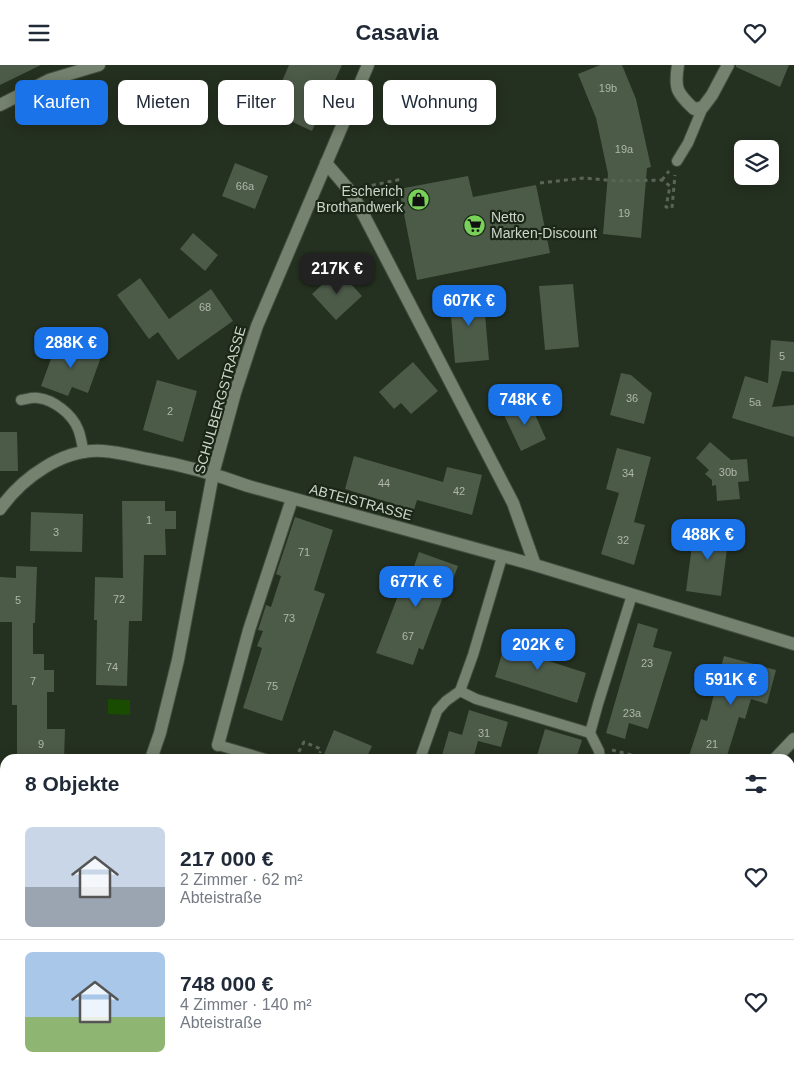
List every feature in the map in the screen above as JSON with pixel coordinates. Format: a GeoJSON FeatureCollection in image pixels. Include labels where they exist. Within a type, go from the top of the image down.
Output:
{"type":"FeatureCollection","features":[{"type":"Feature","properties":{"kind":"street"},"geometry":{"type":"LineString","coordinates":[[0,105],[49,80],[99,65]]}},
{"type":"Feature","properties":{"kind":"street","name":"SCHULBERGSTRASSE"},"geometry":{"type":"LineString","coordinates":[[153,754],[160,733],[178,660],[213,474],[235,393],[256,326],[368,65]]}},
{"type":"Feature","properties":{"kind":"street"},"geometry":{"type":"LineString","coordinates":[[678,65],[675,81],[681,96],[694,109],[703,107],[712,95],[728,65]]}},
{"type":"Feature","properties":{"kind":"street"},"geometry":{"type":"LineString","coordinates":[[326,163],[359,205],[513,503],[535,565]]}},
{"type":"Feature","properties":{"kind":"street","name":"ABTEISTRASSE"},"geometry":{"type":"LineString","coordinates":[[0,509],[11,494],[32,476],[56,461],[84,453],[102,451],[169,463],[213,474],[248,487],[535,565],[794,644]]}},
{"type":"Feature","properties":{"kind":"street"},"geometry":{"type":"LineString","coordinates":[[218,745],[249,630],[292,499]]}},
{"type":"Feature","properties":{"kind":"street"},"geometry":{"type":"LineString","coordinates":[[780,754],[794,739]]}},
{"type":"Feature","properties":{"kind":"lane"},"geometry":{"type":"LineString","coordinates":[[677,161],[688,143],[703,107]]}},
{"type":"Feature","properties":{"kind":"lane"},"geometry":{"type":"LineString","coordinates":[[22,400],[38,398],[51,402],[62,409],[71,417],[78,429],[84,453]]}},
{"type":"Feature","properties":{"kind":"lane"},"geometry":{"type":"LineString","coordinates":[[422,754],[437,711],[446,701],[460,691],[473,655],[502,557]]}},
{"type":"Feature","properties":{"kind":"lane"},"geometry":{"type":"LineString","coordinates":[[599,754],[590,733],[632,595]]}},
{"type":"Feature","properties":{"kind":"lane"},"geometry":{"type":"LineString","coordinates":[[460,691],[476,699],[590,733]]}},
{"type":"Feature","properties":{"kind":"lane"},"geometry":{"type":"LineString","coordinates":[[218,745],[248,754]]}},
{"type":"Feature","properties":{"kind":"path"},"geometry":{"type":"LineString","coordinates":[[540,183],[584,178],[616,181],[662,180],[670,186],[666,207],[672,208],[677,161]]}},
{"type":"Feature","properties":{"kind":"path"},"geometry":{"type":"LineString","coordinates":[[349,190],[402,179]]}},
{"type":"Feature","properties":{"kind":"path"},"geometry":{"type":"LineString","coordinates":[[298,754],[304,742],[321,749],[320,753]]}},
{"type":"Feature","properties":{"kind":"path"},"geometry":{"type":"LineString","coordinates":[[597,747],[626,754]]}},
{"type":"Feature","properties":{"kind":"shaded area"},"geometry":{"type":"Polygon","coordinates":[[[108,699],[130,700],[130,715],[108,714],[108,699]]]}},
{"type":"Feature","properties":{"kind":"building"},"geometry":{"type":"Polygon","coordinates":[[[0,65],[41,65],[0,85],[0,65]]]}},
{"type":"Feature","properties":{"kind":"building"},"geometry":{"type":"Polygon","coordinates":[[[289,65],[342,65],[335,80],[304,80],[304,125],[315,125],[312,131],[294,123],[294,80],[282,80],[289,65]]]}},
{"type":"Feature","properties":{"kind":"building"},"geometry":{"type":"Polygon","coordinates":[[[600,65],[622,65],[636,99],[651,167],[647,168],[641,238],[603,234],[608,174],[596,118],[578,74],[600,65]]]}},
{"type":"Feature","properties":{"kind":"building"},"geometry":{"type":"Polygon","coordinates":[[[736,65],[789,65],[780,87],[736,67],[736,65]]]}},
{"type":"Feature","properties":{"kind":"building"},"geometry":{"type":"Polygon","coordinates":[[[235,163],[268,176],[255,209],[222,196],[235,163]]]}},
{"type":"Feature","properties":{"kind":"building","name":"Netto Marken-Discount"},"geometry":{"type":"Polygon","coordinates":[[[468,176],[473,197],[536,185],[550,253],[417,280],[399,189],[468,176]]]}},
{"type":"Feature","properties":{"kind":"building"},"geometry":{"type":"Polygon","coordinates":[[[193,233],[218,255],[205,271],[180,249],[193,233]]]}},
{"type":"Feature","properties":{"kind":"building"},"geometry":{"type":"Polygon","coordinates":[[[338,270],[362,296],[336,320],[312,294],[338,270]]]}},
{"type":"Feature","properties":{"kind":"building"},"geometry":{"type":"Polygon","coordinates":[[[140,278],[169,319],[211,289],[233,321],[178,360],[158,332],[149,339],[117,295],[140,278]]]}},
{"type":"Feature","properties":{"kind":"building"},"geometry":{"type":"Polygon","coordinates":[[[573,284],[579,347],[545,350],[539,286],[573,284]]]}},
{"type":"Feature","properties":{"kind":"building"},"geometry":{"type":"Polygon","coordinates":[[[483,291],[489,360],[455,363],[449,293],[483,291]]]}},
{"type":"Feature","properties":{"kind":"building"},"geometry":{"type":"Polygon","coordinates":[[[58,340],[101,357],[88,393],[72,387],[68,396],[41,386],[58,340]]]}},
{"type":"Feature","properties":{"kind":"building"},"geometry":{"type":"Polygon","coordinates":[[[771,340],[794,342],[794,372],[782,371],[772,407],[794,405],[794,437],[732,418],[745,376],[768,383],[771,340]]]}},
{"type":"Feature","properties":{"kind":"building"},"geometry":{"type":"Polygon","coordinates":[[[413,362],[438,391],[411,414],[401,403],[394,409],[379,392],[413,362]]]}},
{"type":"Feature","properties":{"kind":"building"},"geometry":{"type":"Polygon","coordinates":[[[621,373],[631,375],[652,393],[644,424],[610,415],[621,373]]]}},
{"type":"Feature","properties":{"kind":"building"},"geometry":{"type":"Polygon","coordinates":[[[157,380],[197,391],[183,442],[143,430],[157,380]]]}},
{"type":"Feature","properties":{"kind":"building"},"geometry":{"type":"Polygon","coordinates":[[[529,401],[546,439],[521,451],[503,413],[529,401]]]}},
{"type":"Feature","properties":{"kind":"building"},"geometry":{"type":"Polygon","coordinates":[[[0,432],[17,432],[18,471],[0,471],[0,432]]]}},
{"type":"Feature","properties":{"kind":"building"},"geometry":{"type":"Polygon","coordinates":[[[710,442],[731,460],[747,459],[749,481],[738,482],[740,499],[717,501],[716,485],[712,486],[712,480],[705,474],[709,470],[696,458],[710,442]]]}},
{"type":"Feature","properties":{"kind":"building"},"geometry":{"type":"Polygon","coordinates":[[[617,448],[651,457],[634,522],[645,525],[634,565],[601,554],[619,493],[606,489],[617,448]]]}},
{"type":"Feature","properties":{"kind":"building"},"geometry":{"type":"Polygon","coordinates":[[[354,456],[443,482],[447,467],[482,475],[472,515],[417,500],[414,510],[345,489],[354,456]]]}},
{"type":"Feature","properties":{"kind":"building"},"geometry":{"type":"Polygon","coordinates":[[[122,501],[165,501],[165,511],[176,511],[176,529],[165,529],[166,555],[144,555],[142,621],[129,621],[127,686],[96,685],[97,620],[94,620],[95,577],[123,578],[122,501]]]}},
{"type":"Feature","properties":{"kind":"building"},"geometry":{"type":"Polygon","coordinates":[[[31,512],[83,514],[82,552],[30,551],[31,512]]]}},
{"type":"Feature","properties":{"kind":"building"},"geometry":{"type":"Polygon","coordinates":[[[295,517],[333,530],[314,590],[325,594],[282,721],[243,708],[262,648],[257,646],[263,631],[258,630],[266,605],[271,607],[281,576],[276,574],[295,517]]]}},
{"type":"Feature","properties":{"kind":"building"},"geometry":{"type":"Polygon","coordinates":[[[715,521],[733,545],[727,549],[721,596],[686,591],[693,538],[715,521]]]}},
{"type":"Feature","properties":{"kind":"building"},"geometry":{"type":"Polygon","coordinates":[[[419,552],[458,566],[452,582],[449,581],[423,650],[419,648],[413,665],[376,653],[409,567],[413,569],[419,552]]]}},
{"type":"Feature","properties":{"kind":"building"},"geometry":{"type":"Polygon","coordinates":[[[16,566],[37,567],[33,654],[44,654],[44,670],[54,670],[54,692],[47,692],[47,729],[65,729],[64,754],[17,754],[17,705],[12,705],[12,622],[0,622],[0,577],[16,578],[16,566]]]}},
{"type":"Feature","properties":{"kind":"building"},"geometry":{"type":"Polygon","coordinates":[[[638,623],[658,629],[653,647],[672,652],[648,729],[629,723],[625,739],[606,733],[638,623]]]}},
{"type":"Feature","properties":{"kind":"building"},"geometry":{"type":"Polygon","coordinates":[[[509,631],[532,639],[527,654],[586,673],[577,703],[495,677],[509,631]]]}},
{"type":"Feature","properties":{"kind":"building"},"geometry":{"type":"Polygon","coordinates":[[[724,656],[776,670],[767,704],[751,699],[745,719],[739,717],[728,754],[690,754],[701,719],[707,721],[724,656]]]}},
{"type":"Feature","properties":{"kind":"building"},"geometry":{"type":"Polygon","coordinates":[[[469,710],[508,722],[501,747],[478,741],[474,754],[442,754],[449,731],[462,735],[469,710]]]}},
{"type":"Feature","properties":{"kind":"building"},"geometry":{"type":"Polygon","coordinates":[[[545,729],[582,740],[578,754],[538,754],[545,729]]]}},
{"type":"Feature","properties":{"kind":"building"},"geometry":{"type":"Polygon","coordinates":[[[334,730],[372,746],[368,754],[324,754],[334,730]]]}},
{"type":"Feature","properties":{"kind":"place","name":"Escherich Brothandwerk"},"geometry":{"type":"Point","coordinates":[419,199]}},
{"type":"Feature","properties":{"kind":"place","name":"Netto Marken-Discount"},"geometry":{"type":"Point","coordinates":[475,225]}}]}
